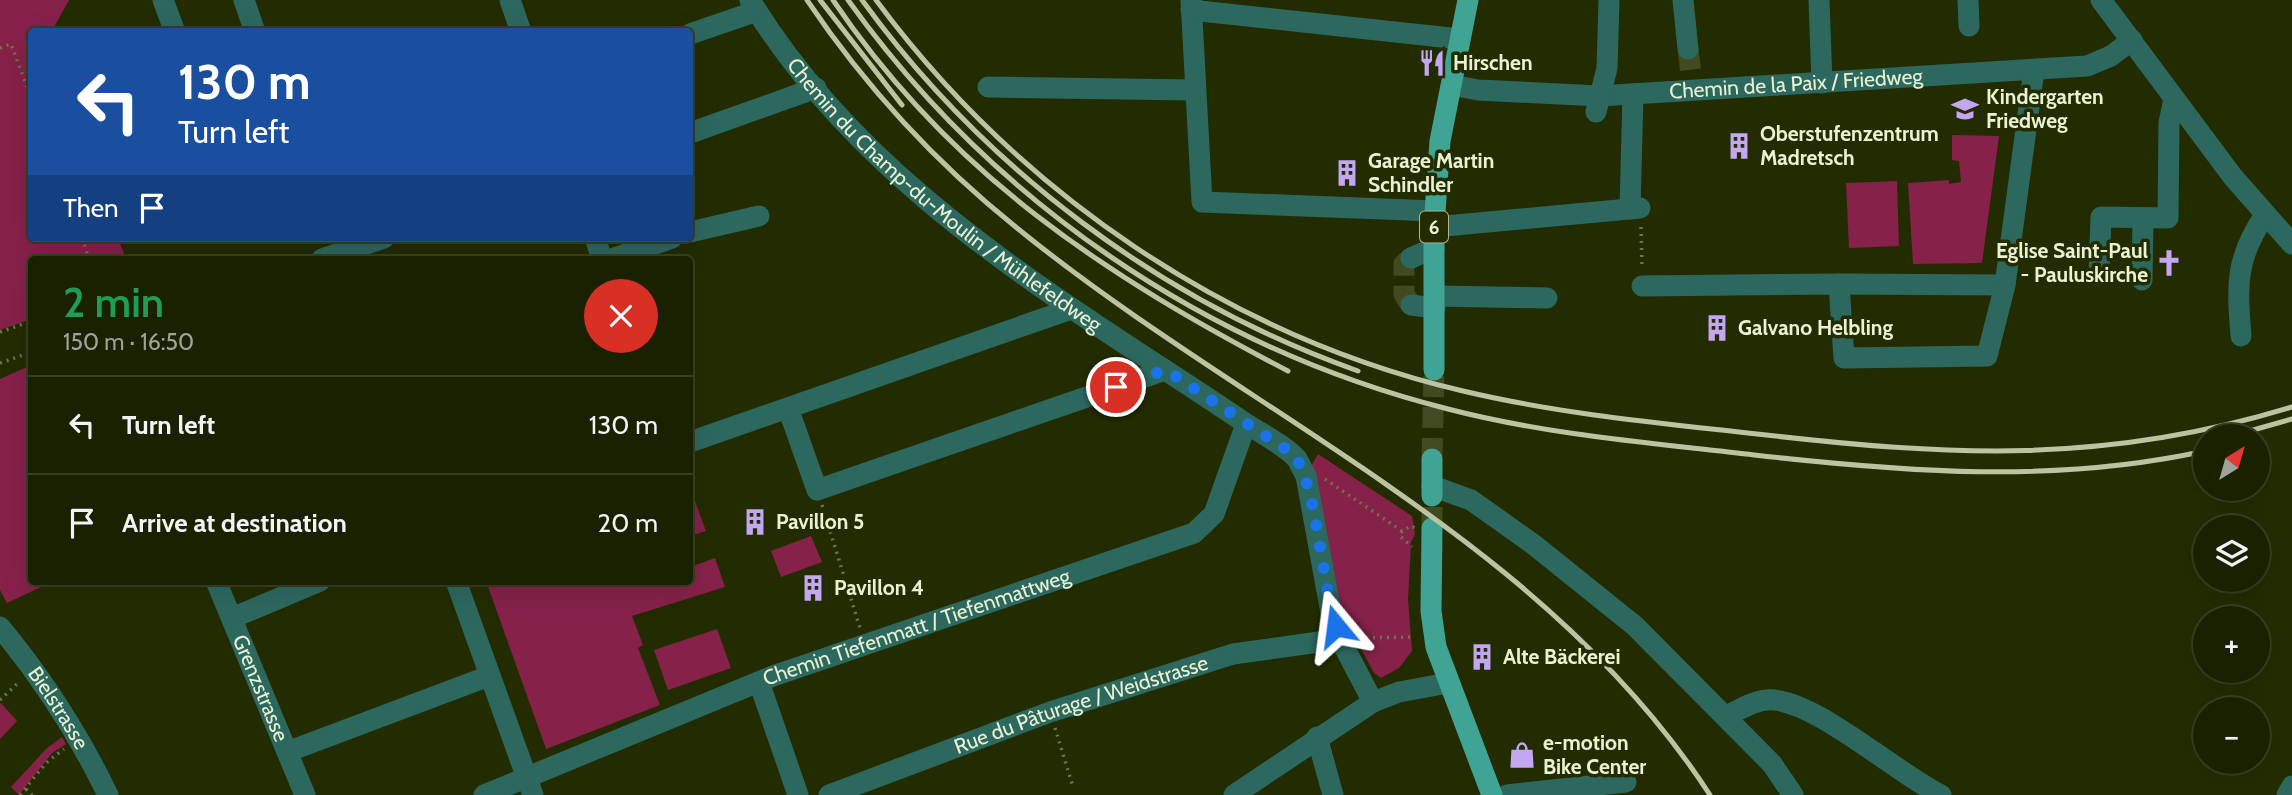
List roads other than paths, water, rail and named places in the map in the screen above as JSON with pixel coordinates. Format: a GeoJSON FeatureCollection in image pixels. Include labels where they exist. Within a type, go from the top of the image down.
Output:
{"type":"FeatureCollection","features":[{"type":"Feature","properties":{"kind":"main road","name":"6"},"geometry":{"type":"LineString","coordinates":[[1434,370],[1434,229],[1440,141],[1468,0]]}},
{"type":"Feature","properties":{"kind":"main road"},"geometry":{"type":"LineString","coordinates":[[1432,459],[1432,491]]}},
{"type":"Feature","properties":{"kind":"main road"},"geometry":{"type":"LineString","coordinates":[[1425,529],[1433,632],[1448,683],[1492,795]]}},
{"type":"Feature","properties":{"kind":"street"},"geometry":{"type":"LineString","coordinates":[[163,0],[174,28]]}},
{"type":"Feature","properties":{"kind":"street"},"geometry":{"type":"LineString","coordinates":[[244,0],[254,28]]}},
{"type":"Feature","properties":{"kind":"street"},"geometry":{"type":"LineString","coordinates":[[510,0],[519,28]]}},
{"type":"Feature","properties":{"kind":"street"},"geometry":{"type":"LineString","coordinates":[[1598,104],[1608,68],[1609,0]]}},
{"type":"Feature","properties":{"kind":"street"},"geometry":{"type":"LineString","coordinates":[[1684,0],[1688,49]]}},
{"type":"Feature","properties":{"kind":"street"},"geometry":{"type":"LineString","coordinates":[[1819,0],[1822,83]]}},
{"type":"Feature","properties":{"kind":"street"},"geometry":{"type":"LineString","coordinates":[[1968,0],[1969,26]]}},
{"type":"Feature","properties":{"kind":"street"},"geometry":{"type":"LineString","coordinates":[[2101,0],[2174,99],[2265,215],[2292,244]]}},
{"type":"Feature","properties":{"kind":"street"},"geometry":{"type":"LineString","coordinates":[[1460,39],[1191,5],[1202,202],[1434,229],[1635,209],[1633,94]]}},
{"type":"Feature","properties":{"kind":"street"},"geometry":{"type":"LineString","coordinates":[[693,33],[754,6]]}},
{"type":"Feature","properties":{"kind":"street","name":"Chemin du Champ-du-Moulin / Mühlefeldweg"},"geometry":{"type":"LineString","coordinates":[[754,6],[816,88],[896,174],[994,254],[1071,309],[1293,454],[1304,469],[1324,583],[1347,639]]}},
{"type":"Feature","properties":{"kind":"street","name":"Chemin de la Paix / Friedweg"},"geometry":{"type":"LineString","coordinates":[[1452,85],[1598,104],[1633,94],[1692,83],[1822,83],[2087,66],[2111,56],[2132,40]]}},
{"type":"Feature","properties":{"kind":"street"},"geometry":{"type":"LineString","coordinates":[[1598,104],[1614,79],[1620,60]]}},
{"type":"Feature","properties":{"kind":"street"},"geometry":{"type":"LineString","coordinates":[[1839,284],[1844,358],[1987,356],[2005,285],[2034,70]]}},
{"type":"Feature","properties":{"kind":"street"},"geometry":{"type":"LineString","coordinates":[[988,87],[1194,90]]}},
{"type":"Feature","properties":{"kind":"street"},"geometry":{"type":"LineString","coordinates":[[693,131],[816,88]]}},
{"type":"Feature","properties":{"kind":"street"},"geometry":{"type":"LineString","coordinates":[[2099,275],[2101,217],[2168,218],[2169,123],[2174,99]]}},
{"type":"Feature","properties":{"kind":"street"},"geometry":{"type":"LineString","coordinates":[[2241,336],[2239,267],[2248,240],[2265,215]]}},
{"type":"Feature","properties":{"kind":"street"},"geometry":{"type":"LineString","coordinates":[[693,231],[759,216]]}},
{"type":"Feature","properties":{"kind":"street"},"geometry":{"type":"LineString","coordinates":[[2143,219],[2143,280]]}},
{"type":"Feature","properties":{"kind":"street"},"geometry":{"type":"LineString","coordinates":[[1411,258],[1434,229]]}},
{"type":"Feature","properties":{"kind":"street"},"geometry":{"type":"LineString","coordinates":[[329,253],[369,242]]}},
{"type":"Feature","properties":{"kind":"street"},"geometry":{"type":"LineString","coordinates":[[621,256],[661,242]]}},
{"type":"Feature","properties":{"kind":"street"},"geometry":{"type":"LineString","coordinates":[[1642,286],[2005,285]]}},
{"type":"Feature","properties":{"kind":"street"},"geometry":{"type":"LineString","coordinates":[[1411,304],[1548,298]]}},
{"type":"Feature","properties":{"kind":"street"},"geometry":{"type":"LineString","coordinates":[[693,441],[1071,309]]}},
{"type":"Feature","properties":{"kind":"street"},"geometry":{"type":"LineString","coordinates":[[788,408],[817,490],[1166,370]]}},
{"type":"Feature","properties":{"kind":"street","name":"Chemin Tiefenmatt / Tiefenmattweg"},"geometry":{"type":"LineString","coordinates":[[484,795],[530,786],[759,682],[1194,533],[1214,514],[1246,424]]}},
{"type":"Feature","properties":{"kind":"street"},"geometry":{"type":"LineString","coordinates":[[1432,491],[1471,500],[1577,578],[1634,626],[1726,716],[1772,764],[1793,795]]}},
{"type":"Feature","properties":{"kind":"street","name":"Grenzstrasse"},"geometry":{"type":"LineString","coordinates":[[218,585],[305,795]]}},
{"type":"Feature","properties":{"kind":"street"},"geometry":{"type":"LineString","coordinates":[[232,618],[310,585]]}},
{"type":"Feature","properties":{"kind":"street"},"geometry":{"type":"LineString","coordinates":[[457,585],[530,786]]}},
{"type":"Feature","properties":{"kind":"street","name":"Bielstrasse"},"geometry":{"type":"LineString","coordinates":[[0,627],[30,664],[85,746],[108,795]]}},
{"type":"Feature","properties":{"kind":"street"},"geometry":{"type":"LineString","coordinates":[[1347,639],[1373,702]]}},
{"type":"Feature","properties":{"kind":"street","name":"Rue du Pâturage / Weidstrasse"},"geometry":{"type":"LineString","coordinates":[[829,795],[1050,712],[1233,654],[1347,639]]}},
{"type":"Feature","properties":{"kind":"street"},"geometry":{"type":"LineString","coordinates":[[287,752],[489,676]]}},
{"type":"Feature","properties":{"kind":"street"},"geometry":{"type":"LineString","coordinates":[[759,682],[798,795]]}},
{"type":"Feature","properties":{"kind":"street"},"geometry":{"type":"LineString","coordinates":[[1234,795],[1373,702],[1399,692],[1448,683]]}},
{"type":"Feature","properties":{"kind":"street"},"geometry":{"type":"LineString","coordinates":[[1726,716],[1765,700],[1790,704],[1843,730],[1905,776],[1941,795]]}},
{"type":"Feature","properties":{"kind":"street"},"geometry":{"type":"LineString","coordinates":[[1317,737],[1333,795]]}},
{"type":"Feature","properties":{"kind":"street"},"geometry":{"type":"LineString","coordinates":[[1507,795],[1626,782]]}},
{"type":"Feature","properties":{"kind":"street"},"geometry":{"type":"LineString","coordinates":[[2287,795],[2292,786]]}},
{"type":"Feature","properties":{"kind":"tunnel"},"geometry":{"type":"LineString","coordinates":[[1688,49],[1691,74]]}},
{"type":"Feature","properties":{"kind":"tunnel"},"geometry":{"type":"LineString","coordinates":[[1411,258],[1404,264],[1404,294],[1411,305]]}},
{"type":"Feature","properties":{"kind":"tunnel"},"geometry":{"type":"LineString","coordinates":[[1432,459],[1434,370]]}},
{"type":"Feature","properties":{"kind":"tunnel"},"geometry":{"type":"LineString","coordinates":[[1432,496],[1432,528]]}},
{"type":"Feature","properties":{"kind":"railway"},"geometry":{"type":"LineString","coordinates":[[807,0],[853,63],[903,122],[987,203],[1106,296],[1387,485],[1478,552],[1564,624],[1642,704],[1710,795]]}},
{"type":"Feature","properties":{"kind":"railway"},"geometry":{"type":"LineString","coordinates":[[820,0],[902,105]]}},
{"type":"Feature","properties":{"kind":"railway"},"geometry":{"type":"LineString","coordinates":[[833,0],[879,62],[928,118],[981,169],[1036,216],[1157,298],[1288,371]]}},
{"type":"Feature","properties":{"kind":"railway"},"geometry":{"type":"LineString","coordinates":[[848,0],[905,73],[969,141],[1038,202],[1112,257],[1190,306],[1273,348],[1359,382],[1448,409],[1562,432],[1867,466],[1980,472],[2036,471],[2092,468],[2193,453]]}},
{"type":"Feature","properties":{"kind":"railway"},"geometry":{"type":"LineString","coordinates":[[862,0],[911,62],[964,119],[1021,173],[1082,223],[1147,267],[1215,307],[1285,342],[1358,371]]}},
{"type":"Feature","properties":{"kind":"railway"},"geometry":{"type":"LineString","coordinates":[[876,0],[933,70],[995,135],[1063,194],[1135,247],[1212,294],[1293,334],[1376,366],[1463,391],[1573,412],[1827,442],[1961,450],[2091,447],[2156,439],[2223,426],[2292,407]]}},
{"type":"Feature","properties":{"kind":"railway"},"geometry":{"type":"LineString","coordinates":[[2270,425],[2292,419]]}},
{"type":"Feature","properties":{"kind":"place","name":"Hirschen"},"geometry":{"type":"Point","coordinates":[1432,63]}},
{"type":"Feature","properties":{"kind":"place","name":"Kindergarten Friedweg"},"geometry":{"type":"Point","coordinates":[1965,109]}},
{"type":"Feature","properties":{"kind":"place","name":"Oberstufenzentrum Madretsch"},"geometry":{"type":"Point","coordinates":[1739,146]}},
{"type":"Feature","properties":{"kind":"place","name":"Garage Martin Schindler"},"geometry":{"type":"Point","coordinates":[1347,173]}},
{"type":"Feature","properties":{"kind":"place","name":"Eglise Saint-Paul - Pauluskirche"},"geometry":{"type":"Point","coordinates":[2169,263]}},
{"type":"Feature","properties":{"kind":"place","name":"Galvano Helbling"},"geometry":{"type":"Point","coordinates":[1717,328]}},
{"type":"Feature","properties":{"kind":"place","name":"Pavillon 5"},"geometry":{"type":"Point","coordinates":[755,522]}},
{"type":"Feature","properties":{"kind":"place","name":"Pavillon 4"},"geometry":{"type":"Point","coordinates":[813,588]}},
{"type":"Feature","properties":{"kind":"place","name":"Alte Bäckerei"},"geometry":{"type":"Point","coordinates":[1482,657]}},
{"type":"Feature","properties":{"kind":"place","name":"e-motion Bike Center"},"geometry":{"type":"Point","coordinates":[1522,755]}}]}
